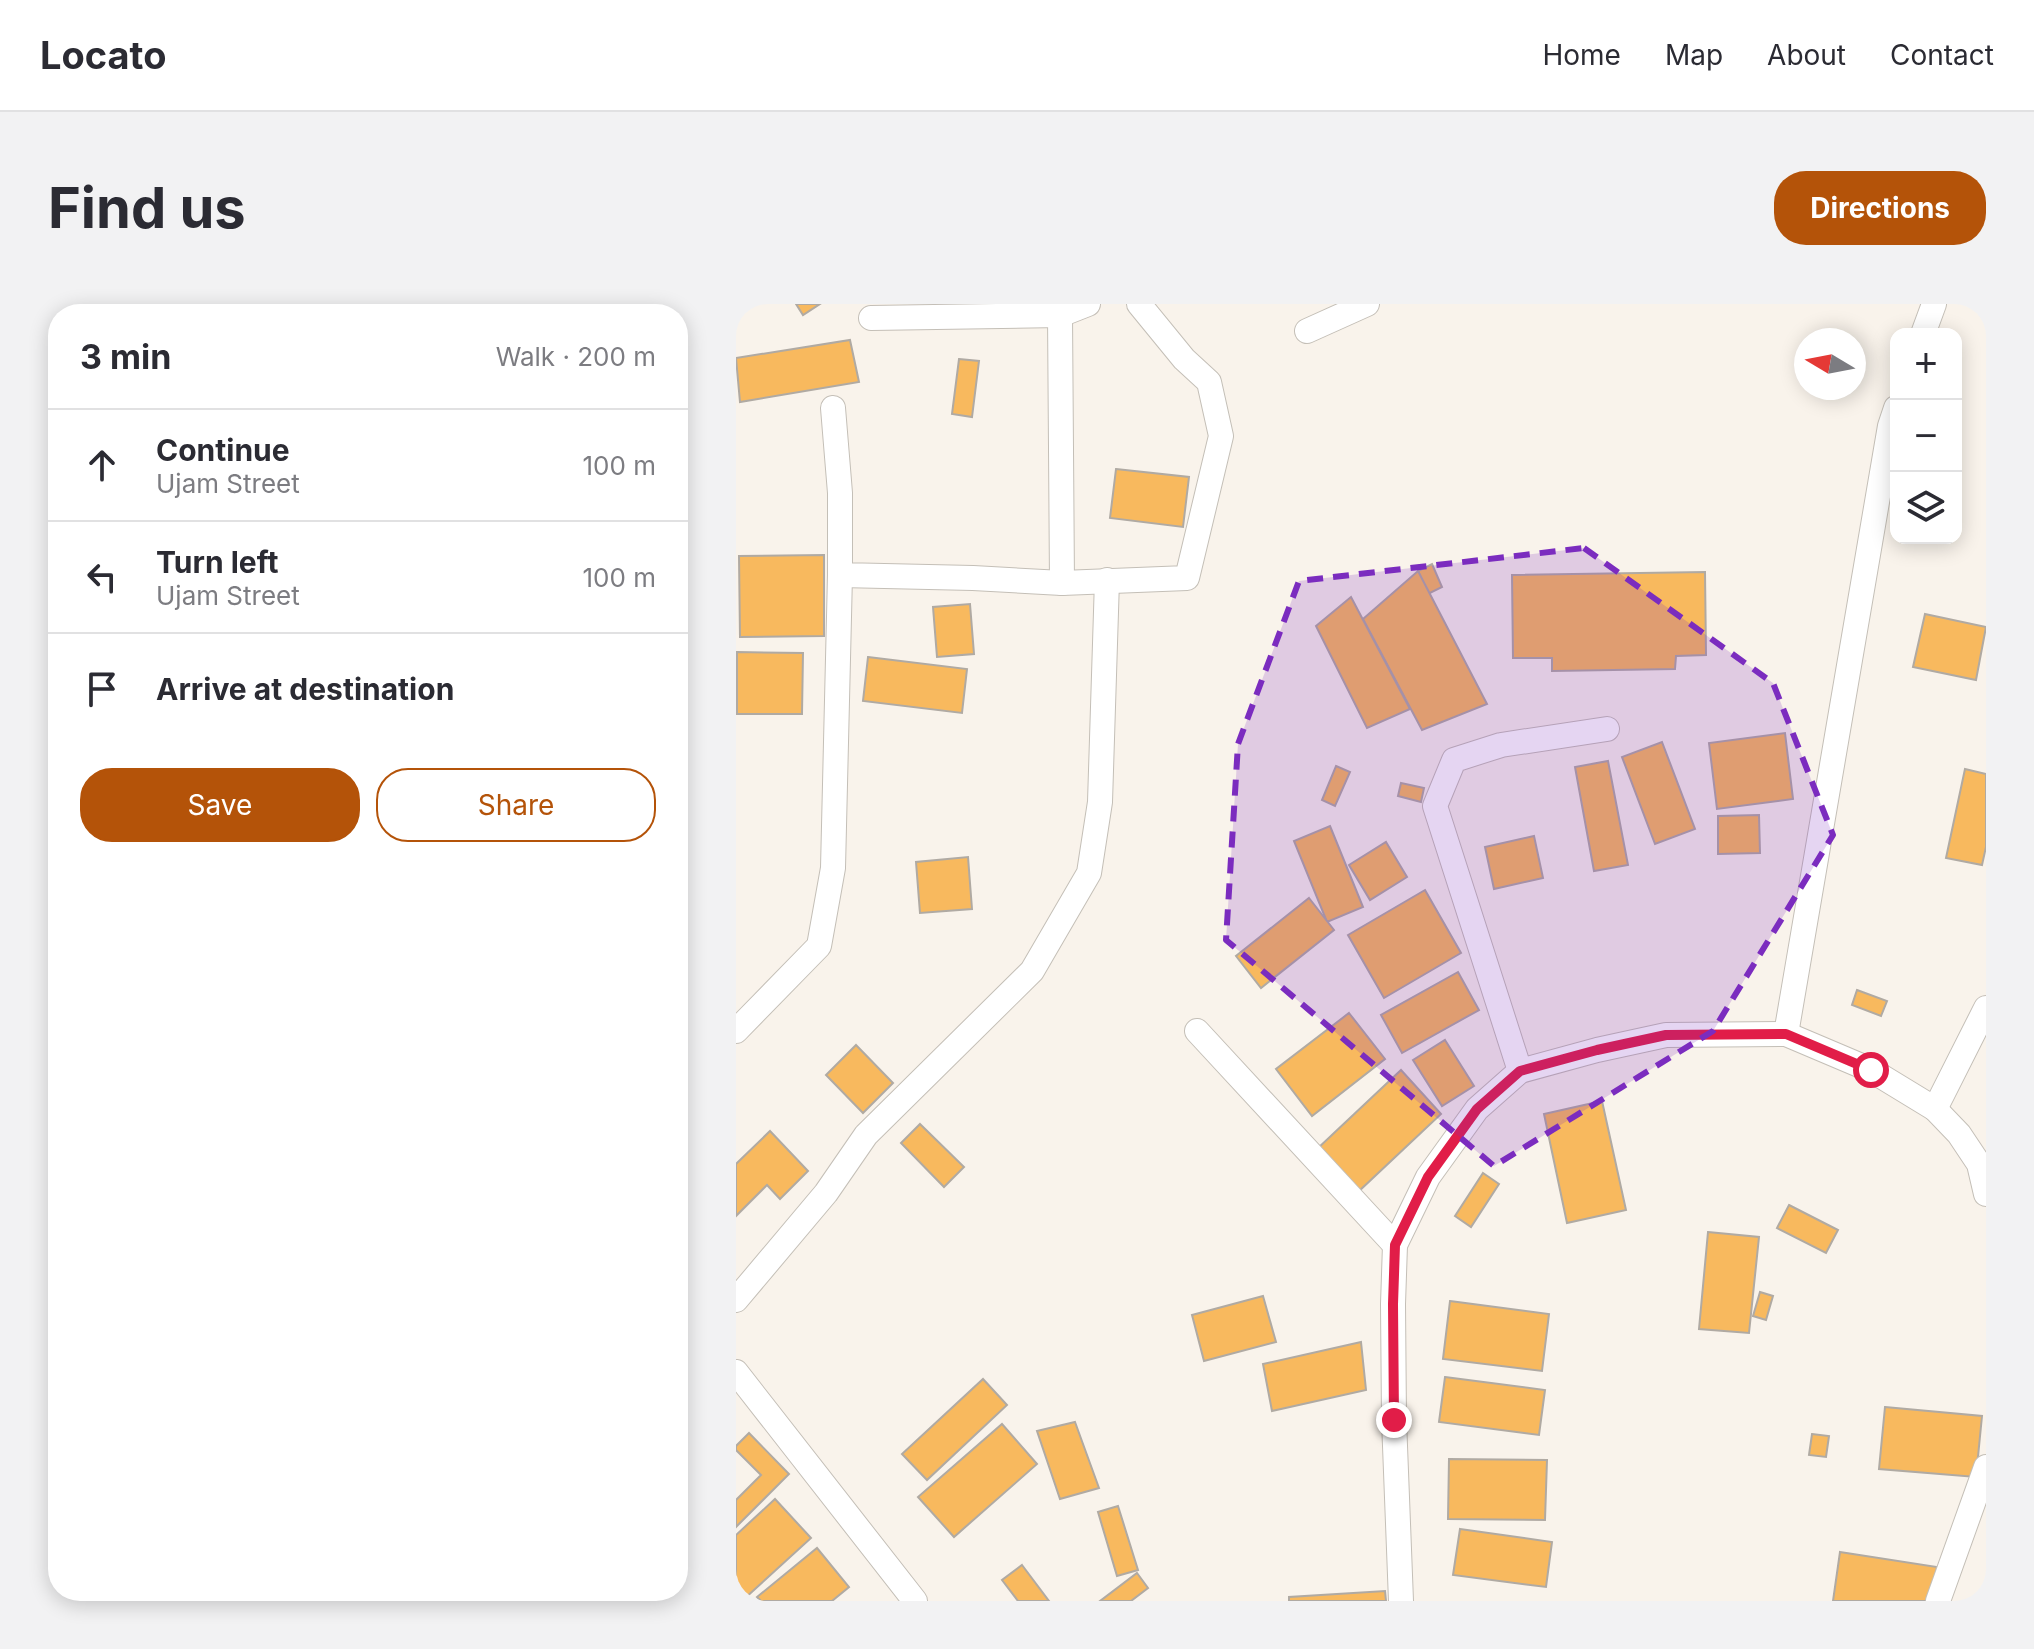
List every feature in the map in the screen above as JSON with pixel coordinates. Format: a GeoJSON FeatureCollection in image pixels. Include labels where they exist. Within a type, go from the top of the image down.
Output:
{"type":"FeatureCollection","features":[{"type":"Feature","properties":{"kind":"street"},"geometry":{"type":"LineString","coordinates":[[871,318],[1060,315],[1088,304]]}},
{"type":"Feature","properties":{"kind":"street"},"geometry":{"type":"LineString","coordinates":[[840,575],[1062,583],[1187,578],[1221,436],[1209,382],[1184,359],[1139,304]]}},
{"type":"Feature","properties":{"kind":"street"},"geometry":{"type":"LineString","coordinates":[[1307,331],[1367,304]]}},
{"type":"Feature","properties":{"kind":"street"},"geometry":{"type":"LineString","coordinates":[[1925,328],[1934,304]]}},
{"type":"Feature","properties":{"kind":"street"},"geometry":{"type":"LineString","coordinates":[[1060,315],[1062,583]]}},
{"type":"Feature","properties":{"kind":"street"},"geometry":{"type":"LineString","coordinates":[[736,1031],[819,946],[833,868],[840,493],[833,408]]}},
{"type":"Feature","properties":{"kind":"street"},"geometry":{"type":"LineString","coordinates":[[1786,1034],[1890,426]]}},
{"type":"Feature","properties":{"kind":"street"},"geometry":{"type":"LineString","coordinates":[[736,1300],[826,1193],[866,1135],[1032,971],[1089,873],[1100,802],[1107,580]]}},
{"type":"Feature","properties":{"kind":"street"},"geometry":{"type":"LineString","coordinates":[[1520,1071],[1435,806],[1454,760],[1501,745],[1607,729]]}},
{"type":"Feature","properties":{"kind":"street"},"geometry":{"type":"LineString","coordinates":[[1935,1109],[1986,1008]]}},
{"type":"Feature","properties":{"kind":"street"},"geometry":{"type":"LineString","coordinates":[[1197,1031],[1395,1245]]}},
{"type":"Feature","properties":{"kind":"street"},"geometry":{"type":"LineString","coordinates":[[1401,1601],[1394,1391],[1395,1245],[1428,1177],[1477,1109],[1520,1071],[1666,1035],[1786,1034],[1871,1070],[1935,1109],[1959,1134],[1979,1164],[1986,1194]]}},
{"type":"Feature","properties":{"kind":"street"},"geometry":{"type":"LineString","coordinates":[[736,1372],[915,1601]]}},
{"type":"Feature","properties":{"kind":"street"},"geometry":{"type":"LineString","coordinates":[[1938,1601],[1986,1467]]}},
{"type":"Feature","properties":{"kind":"highlighted area"},"geometry":{"type":"Polygon","coordinates":[[[1584,548],[1773,683],[1833,835],[1713,1031],[1494,1166],[1226,940],[1238,744],[1299,581],[1584,548]]]}},
{"type":"Feature","properties":{"kind":"building"},"geometry":{"type":"Polygon","coordinates":[[[796,304],[820,304],[803,315],[796,304]]]}},
{"type":"Feature","properties":{"kind":"building"},"geometry":{"type":"Polygon","coordinates":[[[850,340],[859,382],[740,402],[736,358],[850,340]]]}},
{"type":"Feature","properties":{"kind":"building"},"geometry":{"type":"Polygon","coordinates":[[[959,359],[979,361],[972,417],[952,414],[959,359]]]}},
{"type":"Feature","properties":{"kind":"building"},"geometry":{"type":"Polygon","coordinates":[[[1116,469],[1189,477],[1183,527],[1110,518],[1116,469]]]}},
{"type":"Feature","properties":{"kind":"building"},"geometry":{"type":"Polygon","coordinates":[[[824,555],[824,636],[740,637],[739,556],[824,555]]]}},
{"type":"Feature","properties":{"kind":"building"},"geometry":{"type":"Polygon","coordinates":[[[1432,564],[1442,587],[1428,594],[1418,571],[1432,564]]]}},
{"type":"Feature","properties":{"kind":"building"},"geometry":{"type":"Polygon","coordinates":[[[1418,571],[1487,704],[1422,730],[1363,619],[1418,571]]]}},
{"type":"Feature","properties":{"kind":"building"},"geometry":{"type":"Polygon","coordinates":[[[1705,572],[1706,655],[1676,656],[1675,669],[1552,671],[1552,658],[1513,658],[1512,575],[1705,572]]]}},
{"type":"Feature","properties":{"kind":"building"},"geometry":{"type":"Polygon","coordinates":[[[1351,597],[1410,709],[1367,728],[1316,626],[1351,597]]]}},
{"type":"Feature","properties":{"kind":"building"},"geometry":{"type":"Polygon","coordinates":[[[970,604],[974,654],[937,657],[933,607],[970,604]]]}},
{"type":"Feature","properties":{"kind":"building"},"geometry":{"type":"Polygon","coordinates":[[[1925,614],[1986,627],[1976,680],[1913,667],[1925,614]]]}},
{"type":"Feature","properties":{"kind":"building"},"geometry":{"type":"Polygon","coordinates":[[[737,652],[803,653],[802,714],[737,714],[737,652]]]}},
{"type":"Feature","properties":{"kind":"building"},"geometry":{"type":"Polygon","coordinates":[[[868,657],[967,669],[962,713],[863,701],[868,657]]]}},
{"type":"Feature","properties":{"kind":"building"},"geometry":{"type":"Polygon","coordinates":[[[1785,733],[1793,799],[1717,809],[1709,743],[1785,733]]]}},
{"type":"Feature","properties":{"kind":"building"},"geometry":{"type":"Polygon","coordinates":[[[1662,742],[1695,829],[1655,844],[1622,757],[1662,742]]]}},
{"type":"Feature","properties":{"kind":"building"},"geometry":{"type":"Polygon","coordinates":[[[1608,761],[1628,865],[1594,871],[1575,767],[1608,761]]]}},
{"type":"Feature","properties":{"kind":"building"},"geometry":{"type":"Polygon","coordinates":[[[1336,766],[1350,772],[1335,806],[1322,800],[1336,766]]]}},
{"type":"Feature","properties":{"kind":"building"},"geometry":{"type":"Polygon","coordinates":[[[1965,769],[1986,774],[1986,847],[1982,865],[1946,858],[1965,769]]]}},
{"type":"Feature","properties":{"kind":"building"},"geometry":{"type":"Polygon","coordinates":[[[1401,783],[1424,788],[1421,802],[1398,796],[1401,783]]]}},
{"type":"Feature","properties":{"kind":"building"},"geometry":{"type":"Polygon","coordinates":[[[1759,815],[1760,853],[1718,854],[1718,816],[1759,815]]]}},
{"type":"Feature","properties":{"kind":"building"},"geometry":{"type":"Polygon","coordinates":[[[1330,826],[1363,907],[1327,922],[1294,841],[1330,826]]]}},
{"type":"Feature","properties":{"kind":"building"},"geometry":{"type":"Polygon","coordinates":[[[1534,836],[1543,878],[1494,889],[1485,847],[1534,836]]]}},
{"type":"Feature","properties":{"kind":"building"},"geometry":{"type":"Polygon","coordinates":[[[1386,842],[1407,877],[1370,900],[1349,865],[1386,842]]]}},
{"type":"Feature","properties":{"kind":"building"},"geometry":{"type":"Polygon","coordinates":[[[968,857],[972,909],[920,913],[916,862],[968,857]]]}},
{"type":"Feature","properties":{"kind":"building"},"geometry":{"type":"Polygon","coordinates":[[[1425,890],[1461,953],[1384,998],[1348,935],[1425,890]]]}},
{"type":"Feature","properties":{"kind":"building"},"geometry":{"type":"Polygon","coordinates":[[[1309,898],[1334,930],[1261,988],[1236,956],[1309,898]]]}},
{"type":"Feature","properties":{"kind":"building"},"geometry":{"type":"Polygon","coordinates":[[[1458,972],[1479,1010],[1402,1053],[1381,1015],[1458,972]]]}},
{"type":"Feature","properties":{"kind":"building"},"geometry":{"type":"Polygon","coordinates":[[[1857,990],[1887,1001],[1881,1016],[1852,1005],[1857,990]]]}},
{"type":"Feature","properties":{"kind":"building"},"geometry":{"type":"Polygon","coordinates":[[[1349,1013],[1385,1059],[1312,1116],[1276,1069],[1349,1013]]]}},
{"type":"Feature","properties":{"kind":"building"},"geometry":{"type":"Polygon","coordinates":[[[1445,1040],[1474,1086],[1442,1106],[1413,1060],[1445,1040]]]}},
{"type":"Feature","properties":{"kind":"building"},"geometry":{"type":"Polygon","coordinates":[[[856,1045],[893,1083],[863,1113],[826,1075],[856,1045]]]}},
{"type":"Feature","properties":{"kind":"building"},"geometry":{"type":"Polygon","coordinates":[[[1401,1070],[1441,1114],[1358,1192],[1317,1149],[1401,1070]]]}},
{"type":"Feature","properties":{"kind":"building"},"geometry":{"type":"Polygon","coordinates":[[[1602,1101],[1626,1210],[1567,1223],[1544,1114],[1602,1101]]]}},
{"type":"Feature","properties":{"kind":"building"},"geometry":{"type":"Polygon","coordinates":[[[920,1124],[964,1167],[944,1187],[901,1143],[920,1124]]]}},
{"type":"Feature","properties":{"kind":"building"},"geometry":{"type":"Polygon","coordinates":[[[770,1131],[808,1171],[780,1199],[767,1185],[736,1216],[736,1164],[770,1131]]]}},
{"type":"Feature","properties":{"kind":"building"},"geometry":{"type":"Polygon","coordinates":[[[1483,1173],[1499,1184],[1471,1227],[1455,1216],[1483,1173]]]}},
{"type":"Feature","properties":{"kind":"building"},"geometry":{"type":"Polygon","coordinates":[[[1789,1205],[1838,1230],[1826,1253],[1777,1228],[1789,1205]]]}},
{"type":"Feature","properties":{"kind":"building"},"geometry":{"type":"Polygon","coordinates":[[[1708,1232],[1759,1237],[1749,1333],[1699,1329],[1708,1232]]]}},
{"type":"Feature","properties":{"kind":"building"},"geometry":{"type":"Polygon","coordinates":[[[1760,1292],[1773,1296],[1766,1320],[1753,1316],[1760,1292]]]}},
{"type":"Feature","properties":{"kind":"building"},"geometry":{"type":"Polygon","coordinates":[[[1263,1296],[1276,1342],[1204,1361],[1192,1315],[1263,1296]]]}},
{"type":"Feature","properties":{"kind":"building"},"geometry":{"type":"Polygon","coordinates":[[[1450,1301],[1549,1314],[1542,1371],[1443,1359],[1450,1301]]]}},
{"type":"Feature","properties":{"kind":"building"},"geometry":{"type":"Polygon","coordinates":[[[1361,1342],[1366,1390],[1272,1411],[1263,1364],[1361,1342]]]}},
{"type":"Feature","properties":{"kind":"building"},"geometry":{"type":"Polygon","coordinates":[[[1445,1377],[1545,1390],[1539,1435],[1439,1422],[1445,1377]]]}},
{"type":"Feature","properties":{"kind":"building"},"geometry":{"type":"Polygon","coordinates":[[[983,1379],[1007,1405],[927,1480],[902,1454],[983,1379]]]}},
{"type":"Feature","properties":{"kind":"building"},"geometry":{"type":"Polygon","coordinates":[[[1885,1407],[1982,1416],[1976,1477],[1879,1469],[1885,1407]]]}},
{"type":"Feature","properties":{"kind":"building"},"geometry":{"type":"Polygon","coordinates":[[[1075,1422],[1099,1488],[1060,1499],[1037,1431],[1075,1422]]]}},
{"type":"Feature","properties":{"kind":"building"},"geometry":{"type":"Polygon","coordinates":[[[1002,1424],[1037,1464],[954,1537],[918,1497],[1002,1424]]]}},
{"type":"Feature","properties":{"kind":"building"},"geometry":{"type":"Polygon","coordinates":[[[749,1433],[789,1474],[736,1527],[736,1500],[761,1475],[736,1450],[736,1446],[749,1433]]]}},
{"type":"Feature","properties":{"kind":"building"},"geometry":{"type":"Polygon","coordinates":[[[1812,1434],[1829,1436],[1826,1457],[1809,1455],[1812,1434]]]}},
{"type":"Feature","properties":{"kind":"building"},"geometry":{"type":"Polygon","coordinates":[[[1449,1459],[1547,1460],[1545,1520],[1448,1519],[1449,1459]]]}},
{"type":"Feature","properties":{"kind":"building"},"geometry":{"type":"Polygon","coordinates":[[[775,1499],[811,1538],[743,1600],[736,1592],[736,1535],[775,1499]]]}},
{"type":"Feature","properties":{"kind":"building"},"geometry":{"type":"Polygon","coordinates":[[[1118,1506],[1138,1570],[1117,1576],[1098,1512],[1118,1506]]]}},
{"type":"Feature","properties":{"kind":"building"},"geometry":{"type":"Polygon","coordinates":[[[1460,1529],[1552,1542],[1546,1587],[1453,1575],[1460,1529]]]}},
{"type":"Feature","properties":{"kind":"building"},"geometry":{"type":"Polygon","coordinates":[[[817,1548],[849,1587],[832,1601],[761,1601],[757,1597],[817,1548]]]}},
{"type":"Feature","properties":{"kind":"building"},"geometry":{"type":"Polygon","coordinates":[[[1840,1552],[1937,1567],[1932,1601],[1833,1601],[1840,1552]]]}},
{"type":"Feature","properties":{"kind":"building"},"geometry":{"type":"Polygon","coordinates":[[[1022,1565],[1049,1601],[1018,1601],[1002,1580],[1022,1565]]]}},
{"type":"Feature","properties":{"kind":"building"},"geometry":{"type":"Polygon","coordinates":[[[1137,1573],[1148,1588],[1131,1601],[1100,1601],[1137,1573]]]}},
{"type":"Feature","properties":{"kind":"building"},"geometry":{"type":"Polygon","coordinates":[[[1385,1591],[1386,1601],[1289,1601],[1289,1597],[1385,1591]]]}},
{"type":"Feature","properties":{"kind":"route"},"geometry":{"type":"LineString","coordinates":[[1394,1420],[1395,1245],[1428,1177],[1477,1109],[1520,1071],[1666,1035],[1786,1034],[1871,1070]]}}]}
